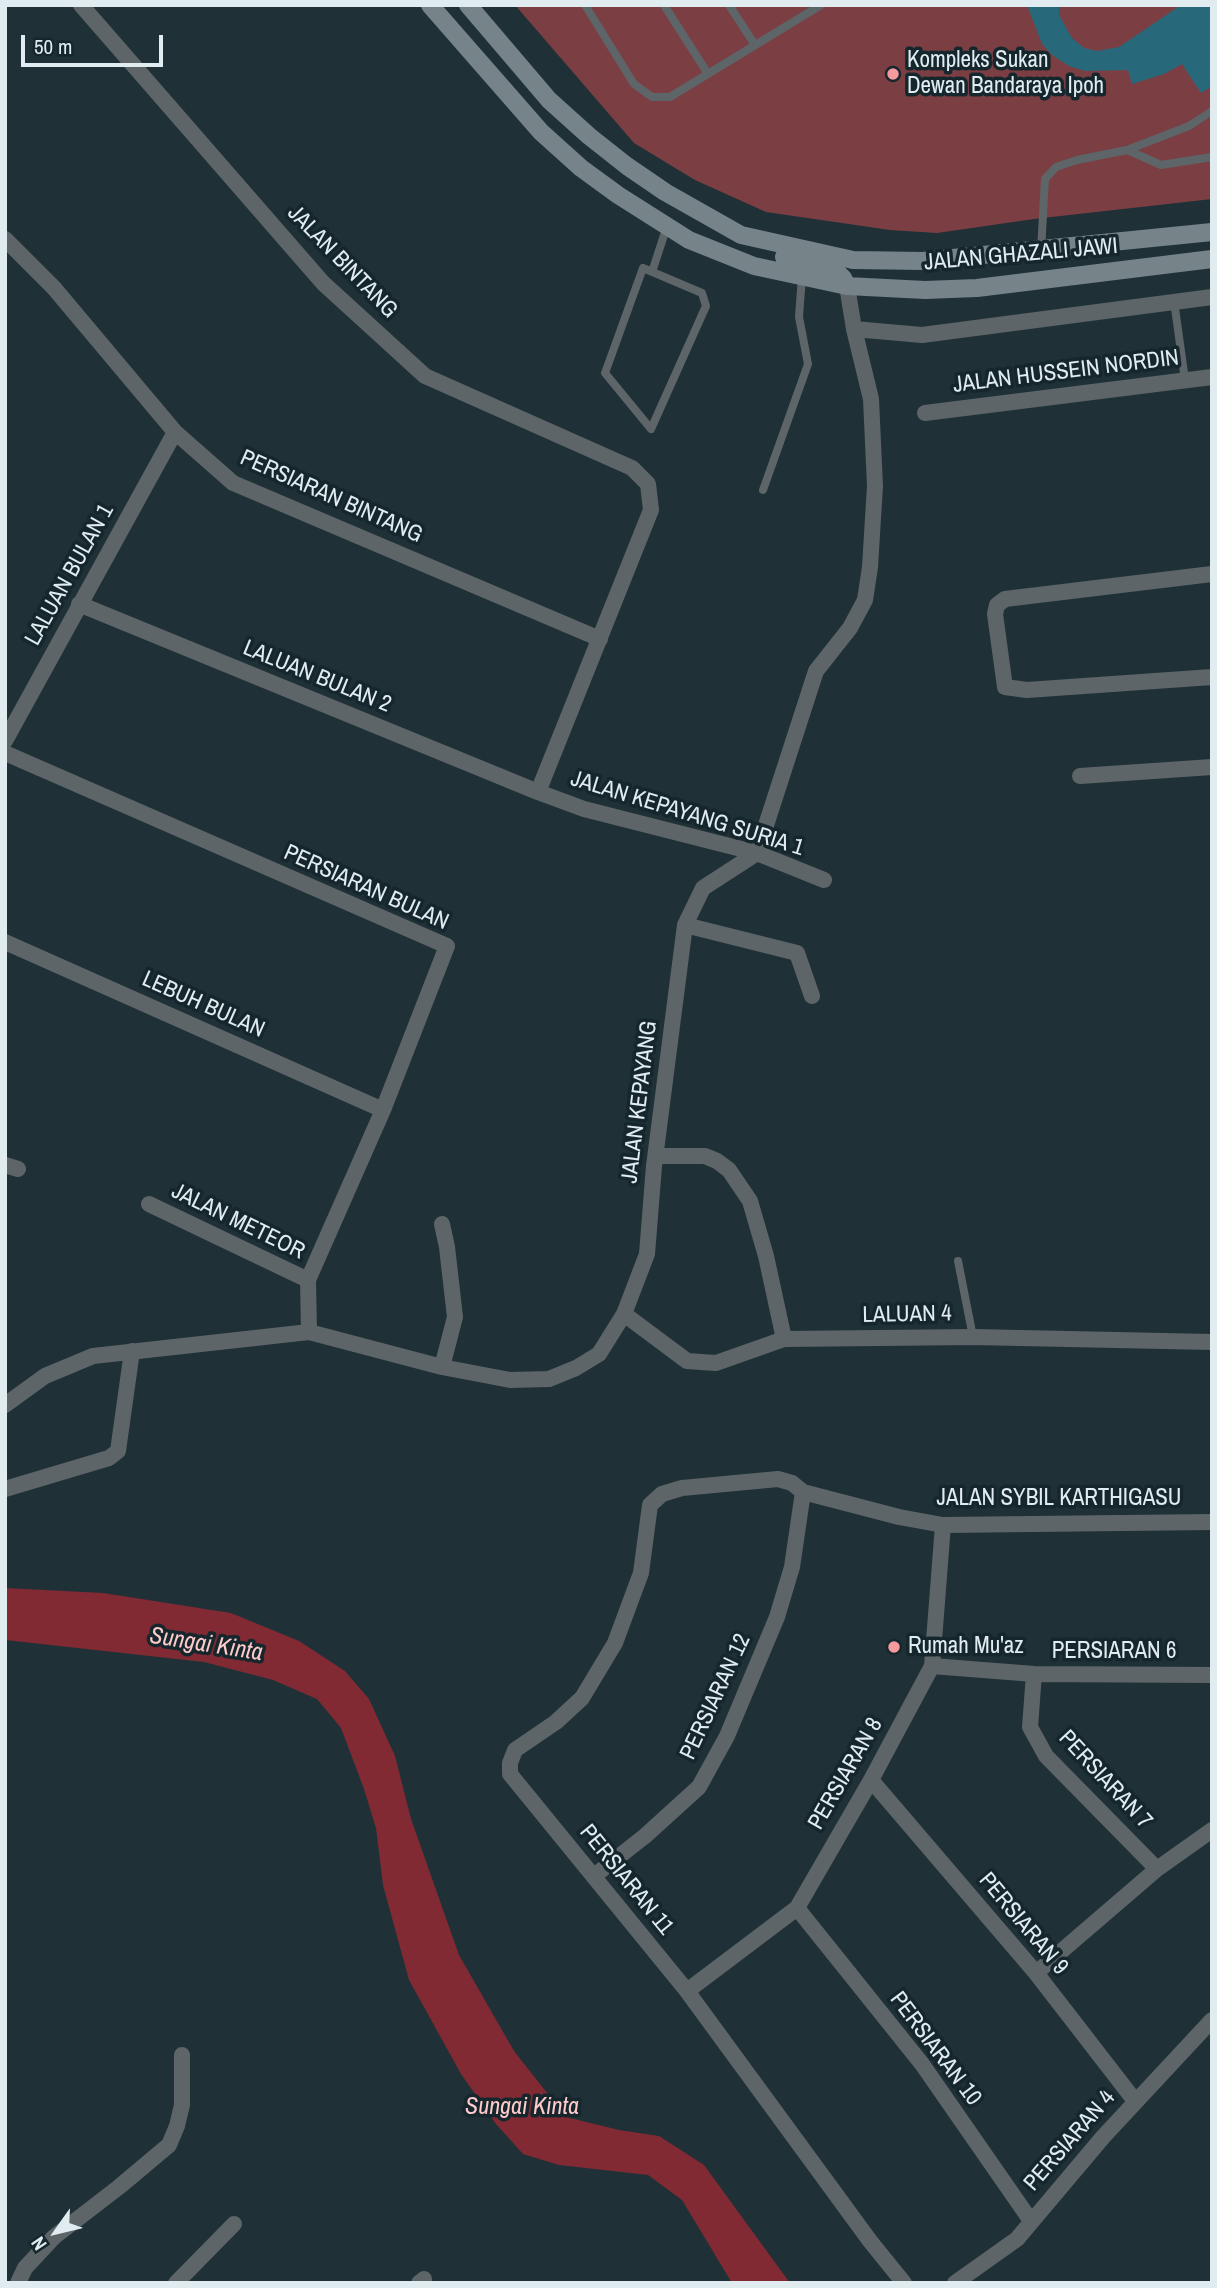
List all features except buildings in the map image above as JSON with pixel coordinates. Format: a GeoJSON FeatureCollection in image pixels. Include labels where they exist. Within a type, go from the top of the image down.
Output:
{"type":"FeatureCollection","features":[{"type":"Feature","properties":{"kind":"main road","name":"JALAN GHAZALI JAWI"},"geometry":{"type":"LineString","coordinates":[[430,5],[541,132],[581,168],[689,240],[754,265],[847,286],[925,290],[977,288],[1212,259]]}},
{"type":"Feature","properties":{"kind":"main road","name":"JALAN GHAZALI JAWI"},"geometry":{"type":"LineString","coordinates":[[468,5],[549,100],[589,136],[665,192],[741,235],[853,260],[923,261],[1212,232]]}},
{"type":"Feature","properties":{"kind":"main road"},"geometry":{"type":"LineString","coordinates":[[741,235],[764,251],[835,270],[847,286]]}},
{"type":"Feature","properties":{"kind":"street","name":"JALAN BINTANG"},"geometry":{"type":"LineString","coordinates":[[81,5],[323,283],[425,376],[632,468],[648,484],[651,510],[600,639]]}},
{"type":"Feature","properties":{"kind":"street","name":"PERSIARAN BINTANG"},"geometry":{"type":"LineString","coordinates":[[5,239],[54,288],[175,432],[233,483],[600,639]]}},
{"type":"Feature","properties":{"kind":"street"},"geometry":{"type":"LineString","coordinates":[[757,853],[816,670],[850,628],[865,600],[875,486],[871,399],[847,286]]}},
{"type":"Feature","properties":{"kind":"street"},"geometry":{"type":"LineString","coordinates":[[854,329],[922,335],[1212,296]]}},
{"type":"Feature","properties":{"kind":"street","name":"JALAN HUSSEIN NORDIN"},"geometry":{"type":"LineString","coordinates":[[925,413],[1212,377]]}},
{"type":"Feature","properties":{"kind":"street","name":"LALUAN BULAN 1"},"geometry":{"type":"LineString","coordinates":[[5,741],[175,432]]}},
{"type":"Feature","properties":{"kind":"street"},"geometry":{"type":"LineString","coordinates":[[1212,574],[1005,599],[998,605],[995,614],[1005,687],[1027,690],[1212,677]]}},
{"type":"Feature","properties":{"kind":"street","name":"LALUAN BULAN 2"},"geometry":{"type":"LineString","coordinates":[[79,604],[538,792]]}},
{"type":"Feature","properties":{"kind":"street"},"geometry":{"type":"LineString","coordinates":[[538,792],[600,639]]}},
{"type":"Feature","properties":{"kind":"street","name":"PERSIARAN BULAN"},"geometry":{"type":"LineString","coordinates":[[5,754],[447,946],[383,1110],[308,1280],[309,1332]]}},
{"type":"Feature","properties":{"kind":"street"},"geometry":{"type":"LineString","coordinates":[[1080,776],[1212,767]]}},
{"type":"Feature","properties":{"kind":"street","name":"JALAN KEPAYANG SURIA 1"},"geometry":{"type":"LineString","coordinates":[[538,792],[584,809],[757,853],[824,880]]}},
{"type":"Feature","properties":{"kind":"street","name":"JALAN KEPAYANG"},"geometry":{"type":"LineString","coordinates":[[5,1405],[45,1376],[93,1356],[309,1332],[442,1367],[509,1380],[549,1380],[600,1353],[624,1314],[647,1254],[656,1156],[685,925],[703,888],[757,853]]}},
{"type":"Feature","properties":{"kind":"street"},"geometry":{"type":"LineString","coordinates":[[685,925],[797,953],[812,996]]}},
{"type":"Feature","properties":{"kind":"street","name":"LEBUH BULAN"},"geometry":{"type":"LineString","coordinates":[[5,942],[383,1110]]}},
{"type":"Feature","properties":{"kind":"street"},"geometry":{"type":"LineString","coordinates":[[656,1156],[705,1156],[729,1170],[750,1201],[766,1256],[784,1339]]}},
{"type":"Feature","properties":{"kind":"street","name":"JALAN METEOR"},"geometry":{"type":"LineString","coordinates":[[149,1204],[308,1280]]}},
{"type":"Feature","properties":{"kind":"street"},"geometry":{"type":"LineString","coordinates":[[442,1224],[455,1317],[442,1367]]}},
{"type":"Feature","properties":{"kind":"street","name":"LALUAN 4"},"geometry":{"type":"LineString","coordinates":[[624,1314],[687,1361],[716,1363],[784,1339],[973,1337],[1212,1342]]}},
{"type":"Feature","properties":{"kind":"street"},"geometry":{"type":"LineString","coordinates":[[5,1489],[109,1458],[118,1451],[132,1351]]}},
{"type":"Feature","properties":{"kind":"street","name":"JALAN SYBIL KARTHIGASU"},"geometry":{"type":"LineString","coordinates":[[662,1494],[682,1488],[778,1479],[792,1483],[803,1492],[943,1525],[1212,1522]]}},
{"type":"Feature","properties":{"kind":"street","name":"PERSIARAN 12"},"geometry":{"type":"LineString","coordinates":[[594,1875],[645,1836],[699,1787],[727,1736],[777,1617],[792,1567],[803,1492]]}},
{"type":"Feature","properties":{"kind":"street","name":"PERSIARAN 11"},"geometry":{"type":"LineString","coordinates":[[662,1494],[650,1505],[641,1573],[615,1643],[582,1698],[556,1722],[515,1750],[510,1763],[510,1774],[687,1990],[870,2241],[904,2283]]}},
{"type":"Feature","properties":{"kind":"street","name":"PERSIARAN 8"},"geometry":{"type":"LineString","coordinates":[[687,1990],[797,1908],[871,1780],[932,1666],[943,1525]]}},
{"type":"Feature","properties":{"kind":"street","name":"PERSIARAN 6"},"geometry":{"type":"LineString","coordinates":[[932,1666],[1034,1674],[1212,1675]]}},
{"type":"Feature","properties":{"kind":"street","name":"PERSIARAN 7"},"geometry":{"type":"LineString","coordinates":[[1034,1674],[1030,1727],[1046,1756],[1157,1869]]}},
{"type":"Feature","properties":{"kind":"street","name":"PERSIARAN 9"},"geometry":{"type":"LineString","coordinates":[[871,1780],[1036,1973],[1135,2101]]}},
{"type":"Feature","properties":{"kind":"street"},"geometry":{"type":"LineString","coordinates":[[1036,1973],[1157,1869],[1212,1830]]}},
{"type":"Feature","properties":{"kind":"street","name":"PERSIARAN 10"},"geometry":{"type":"LineString","coordinates":[[797,1908],[922,2064],[1031,2221]]}},
{"type":"Feature","properties":{"kind":"street","name":"PERSIARAN 4"},"geometry":{"type":"LineString","coordinates":[[955,2283],[1017,2239],[1135,2101],[1212,2020]]}},
{"type":"Feature","properties":{"kind":"street"},"geometry":{"type":"LineString","coordinates":[[18,2283],[25,2268],[54,2237],[169,2145],[177,2126],[181,2105],[181,2055]]}},
{"type":"Feature","properties":{"kind":"street"},"geometry":{"type":"LineString","coordinates":[[176,2283],[234,2224]]}},
{"type":"Feature","properties":{"kind":"lane"},"geometry":{"type":"LineString","coordinates":[[585,5],[634,84],[652,97],[670,97],[821,5]]}},
{"type":"Feature","properties":{"kind":"lane"},"geometry":{"type":"LineString","coordinates":[[664,5],[708,74]]}},
{"type":"Feature","properties":{"kind":"lane"},"geometry":{"type":"LineString","coordinates":[[729,5],[755,45]]}},
{"type":"Feature","properties":{"kind":"lane"},"geometry":{"type":"LineString","coordinates":[[1041,251],[1045,179],[1056,167],[1127,150],[1189,126],[1212,111]]}},
{"type":"Feature","properties":{"kind":"lane"},"geometry":{"type":"LineString","coordinates":[[1127,150],[1161,165],[1212,158]]}},
{"type":"Feature","properties":{"kind":"lane"},"geometry":{"type":"LineString","coordinates":[[652,272],[667,226]]}},
{"type":"Feature","properties":{"kind":"lane"},"geometry":{"type":"LineString","coordinates":[[643,268],[652,272],[702,293],[706,306],[651,429],[605,373],[643,268]]}},
{"type":"Feature","properties":{"kind":"lane"},"geometry":{"type":"LineString","coordinates":[[763,490],[808,364],[799,317],[802,276]]}},
{"type":"Feature","properties":{"kind":"lane"},"geometry":{"type":"LineString","coordinates":[[1174,301],[1185,380]]}},
{"type":"Feature","properties":{"kind":"lane"},"geometry":{"type":"LineString","coordinates":[[958,1261],[973,1337]]}},
{"type":"Feature","properties":{"kind":"shaded area","name":"Kompleks Sukan Dewan Bandaraya Ipoh"},"geometry":{"type":"Polygon","coordinates":[[[515,5],[1212,5],[1212,199],[937,233],[890,230],[766,212],[695,180],[634,143],[515,5]]]}},
{"type":"Feature","properties":{"kind":"water","name":"Sungai Kinta"},"geometry":{"type":"Polygon","coordinates":[[[5,1588],[103,1593],[231,1613],[299,1641],[345,1671],[369,1699],[395,1756],[411,1819],[459,1955],[514,2051],[566,2117],[619,2130],[659,2136],[704,2165],[790,2283],[732,2283],[682,2200],[648,2175],[559,2165],[523,2154],[496,2124],[461,2074],[409,1980],[383,1885],[376,1828],[364,1789],[341,1728],[317,1699],[273,1680],[204,1662],[5,1640],[5,1588]]]}},
{"type":"Feature","properties":{"kind":"place","name":"Kompleks Sukan Dewan Bandaraya Ipoh"},"geometry":{"type":"Point","coordinates":[893,74]}},
{"type":"Feature","properties":{"kind":"place","name":"Rumah Mu'az"},"geometry":{"type":"Point","coordinates":[894,1647]}}]}
